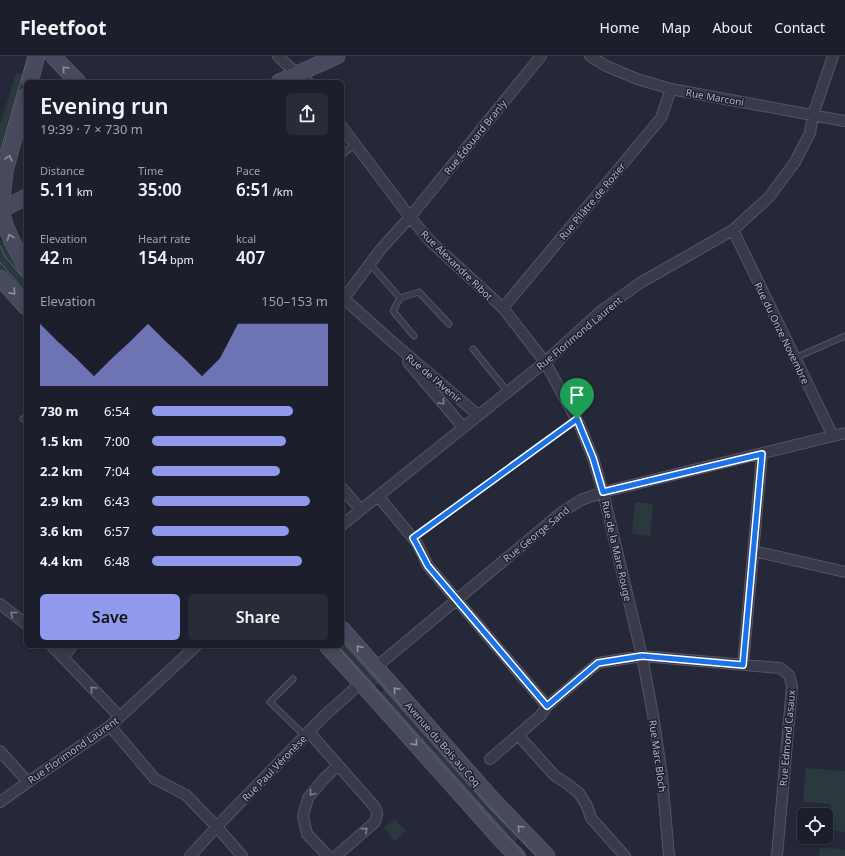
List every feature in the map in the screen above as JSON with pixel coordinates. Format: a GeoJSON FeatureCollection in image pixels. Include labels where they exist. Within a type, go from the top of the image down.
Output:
{"type":"FeatureCollection","features":[{"type":"Feature","properties":{"kind":"main road"},"geometry":{"type":"LineString","coordinates":[[31,80],[37,56]]}},
{"type":"Feature","properties":{"kind":"main road"},"geometry":{"type":"LineString","coordinates":[[53,56],[76,80]]}},
{"type":"Feature","properties":{"kind":"main road"},"geometry":{"type":"LineString","coordinates":[[290,80],[303,78],[337,56]]}},
{"type":"Feature","properties":{"kind":"main road"},"geometry":{"type":"LineString","coordinates":[[24,103],[5,171],[0,210],[5,225],[24,264]]}},
{"type":"Feature","properties":{"kind":"main road"},"geometry":{"type":"LineString","coordinates":[[0,210],[24,198]]}},
{"type":"Feature","properties":{"kind":"main road"},"geometry":{"type":"LineString","coordinates":[[0,278],[24,305]]}},
{"type":"Feature","properties":{"kind":"main road","name":"Avenue du Bois au Coq"},"geometry":{"type":"LineString","coordinates":[[344,631],[493,800],[547,856]]}},
{"type":"Feature","properties":{"kind":"main road","name":"Avenue du Bois au Coq"},"geometry":{"type":"LineString","coordinates":[[329,648],[517,856]]}},
{"type":"Feature","properties":{"kind":"street"},"geometry":{"type":"LineString","coordinates":[[278,56],[303,78]]}},
{"type":"Feature","properties":{"kind":"street","name":"Rue Édouard Branly"},"geometry":{"type":"LineString","coordinates":[[344,298],[381,248],[410,217],[541,56]]}},
{"type":"Feature","properties":{"kind":"street","name":"Rue Marconi"},"geometry":{"type":"LineString","coordinates":[[590,56],[606,66],[637,79],[671,89],[845,121]]}},
{"type":"Feature","properties":{"kind":"street","name":"Rue Florimond Laurent"},"geometry":{"type":"LineString","coordinates":[[344,523],[545,362],[601,311],[640,283],[733,230],[769,197],[795,162],[810,133],[813,116],[833,56]]}},
{"type":"Feature","properties":{"kind":"street","name":"Rue Pilâtre de Rozier"},"geometry":{"type":"LineString","coordinates":[[503,308],[661,118],[671,89]]}},
{"type":"Feature","properties":{"kind":"street","name":"Rue Alexandre Ribot"},"geometry":{"type":"LineString","coordinates":[[344,130],[430,241],[503,308],[545,362]]}},
{"type":"Feature","properties":{"kind":"street","name":"Rue du Onze Novembre"},"geometry":{"type":"LineString","coordinates":[[733,230],[833,436]]}},
{"type":"Feature","properties":{"kind":"street","name":"Rue de l'Avenir"},"geometry":{"type":"LineString","coordinates":[[344,300],[478,415]]}},
{"type":"Feature","properties":{"kind":"street","name":"Rue de l'Avenir"},"geometry":{"type":"LineString","coordinates":[[390,340],[463,427]]}},
{"type":"Feature","properties":{"kind":"street","name":"Rue de la Mare Rouge"},"geometry":{"type":"LineString","coordinates":[[545,362],[577,419],[593,458],[603,492],[642,656]]}},
{"type":"Feature","properties":{"kind":"street","name":"Rue George Sand"},"geometry":{"type":"LineString","coordinates":[[376,667],[562,512],[581,500],[603,492],[845,433]]}},
{"type":"Feature","properties":{"kind":"street"},"geometry":{"type":"LineString","coordinates":[[743,665],[762,454]]}},
{"type":"Feature","properties":{"kind":"street"},"geometry":{"type":"LineString","coordinates":[[344,490],[361,510]]}},
{"type":"Feature","properties":{"kind":"street"},"geometry":{"type":"LineString","coordinates":[[378,496],[413,538],[428,566],[547,706]]}},
{"type":"Feature","properties":{"kind":"street"},"geometry":{"type":"LineString","coordinates":[[754,550],[845,572]]}},
{"type":"Feature","properties":{"kind":"street"},"geometry":{"type":"LineString","coordinates":[[0,604],[24,622]]}},
{"type":"Feature","properties":{"kind":"street"},"geometry":{"type":"LineString","coordinates":[[54,648],[120,717]]}},
{"type":"Feature","properties":{"kind":"street"},"geometry":{"type":"LineString","coordinates":[[63,658],[70,648]]}},
{"type":"Feature","properties":{"kind":"street","name":"Rue Florimond Laurent"},"geometry":{"type":"LineString","coordinates":[[0,802],[110,726],[194,648]]}},
{"type":"Feature","properties":{"kind":"street","name":"Rue Edmond Casaux"},"geometry":{"type":"LineString","coordinates":[[490,759],[540,716],[547,706],[598,663],[642,656],[780,668],[789,675],[792,686],[777,856]]}},
{"type":"Feature","properties":{"kind":"street","name":"Rue Marc Bloch"},"geometry":{"type":"LineString","coordinates":[[642,656],[662,776],[669,856]]}},
{"type":"Feature","properties":{"kind":"street","name":"Rue Paul Véronèse"},"geometry":{"type":"LineString","coordinates":[[190,856],[325,715],[361,683]]}},
{"type":"Feature","properties":{"kind":"street"},"geometry":{"type":"LineString","coordinates":[[110,726],[155,779],[186,795],[242,856]]}},
{"type":"Feature","properties":{"kind":"street"},"geometry":{"type":"LineString","coordinates":[[307,734],[338,765],[377,810],[378,815],[375,822],[336,856]]}},
{"type":"Feature","properties":{"kind":"street"},"geometry":{"type":"LineString","coordinates":[[518,735],[555,776],[578,793],[591,818],[625,856]]}},
{"type":"Feature","properties":{"kind":"street"},"geometry":{"type":"LineString","coordinates":[[0,751],[28,782]]}},
{"type":"Feature","properties":{"kind":"street"},"geometry":{"type":"LineString","coordinates":[[328,856],[307,834],[303,816],[308,798],[338,765]]}},
{"type":"Feature","properties":{"kind":"lane"},"geometry":{"type":"LineString","coordinates":[[344,153],[355,144]]}},
{"type":"Feature","properties":{"kind":"lane"},"geometry":{"type":"LineString","coordinates":[[370,264],[400,298]]}},
{"type":"Feature","properties":{"kind":"lane"},"geometry":{"type":"LineString","coordinates":[[414,336],[393,312],[400,298],[419,292],[449,324]]}},
{"type":"Feature","properties":{"kind":"lane"},"geometry":{"type":"LineString","coordinates":[[794,358],[845,336]]}},
{"type":"Feature","properties":{"kind":"lane"},"geometry":{"type":"LineString","coordinates":[[473,349],[508,392]]}},
{"type":"Feature","properties":{"kind":"lane"},"geometry":{"type":"LineString","coordinates":[[413,538],[577,419]]}},
{"type":"Feature","properties":{"kind":"lane"},"geometry":{"type":"LineString","coordinates":[[293,679],[270,702],[307,734]]}},
{"type":"Feature","properties":{"kind":"shaded area"},"geometry":{"type":"Polygon","coordinates":[[[16,73],[29,76],[28,80],[24,80],[24,93],[3,166],[0,166],[0,125],[16,73]]]}},
{"type":"Feature","properties":{"kind":"shaded area"},"geometry":{"type":"Polygon","coordinates":[[[5,239],[24,274],[24,297],[0,269],[0,241],[5,239]]]}},
{"type":"Feature","properties":{"kind":"shaded area"},"geometry":{"type":"Polygon","coordinates":[[[635,502],[653,504],[650,536],[632,534],[635,502]]]}},
{"type":"Feature","properties":{"kind":"shaded area"},"geometry":{"type":"Polygon","coordinates":[[[344,637],[382,681],[372,689],[336,648],[344,648],[344,637]]]}},
{"type":"Feature","properties":{"kind":"shaded area"},"geometry":{"type":"Polygon","coordinates":[[[387,687],[521,836],[511,845],[378,694],[387,687]]]}},
{"type":"Feature","properties":{"kind":"shaded area"},"geometry":{"type":"Polygon","coordinates":[[[806,768],[845,771],[845,832],[833,830],[833,808],[831,808],[831,804],[803,802],[806,768]]]}},
{"type":"Feature","properties":{"kind":"shaded area"},"geometry":{"type":"Polygon","coordinates":[[[395,819],[406,831],[395,841],[384,828],[395,819]]]}},
{"type":"Feature","properties":{"kind":"shaded area"},"geometry":{"type":"Polygon","coordinates":[[[820,847],[845,850],[845,856],[819,856],[820,847]]]}},
{"type":"Feature","properties":{"kind":"tram line"},"geometry":{"type":"LineString","coordinates":[[0,153],[28,56]]}},
{"type":"Feature","properties":{"kind":"tram line"},"geometry":{"type":"LineString","coordinates":[[0,246],[6,258],[24,279]]}},
{"type":"Feature","properties":{"kind":"tram line"},"geometry":{"type":"LineString","coordinates":[[0,262],[24,291]]}},
{"type":"Feature","properties":{"kind":"tram line"},"geometry":{"type":"LineString","coordinates":[[344,640],[500,818],[537,856]]}},
{"type":"Feature","properties":{"kind":"tram line"},"geometry":{"type":"LineString","coordinates":[[339,648],[494,823],[526,856]]}},
{"type":"Feature","properties":{"kind":"route"},"geometry":{"type":"LineString","coordinates":[[577,419],[593,458],[603,492],[762,454],[743,665],[642,656],[598,663],[547,706],[428,566],[413,538],[577,419]]}}]}
